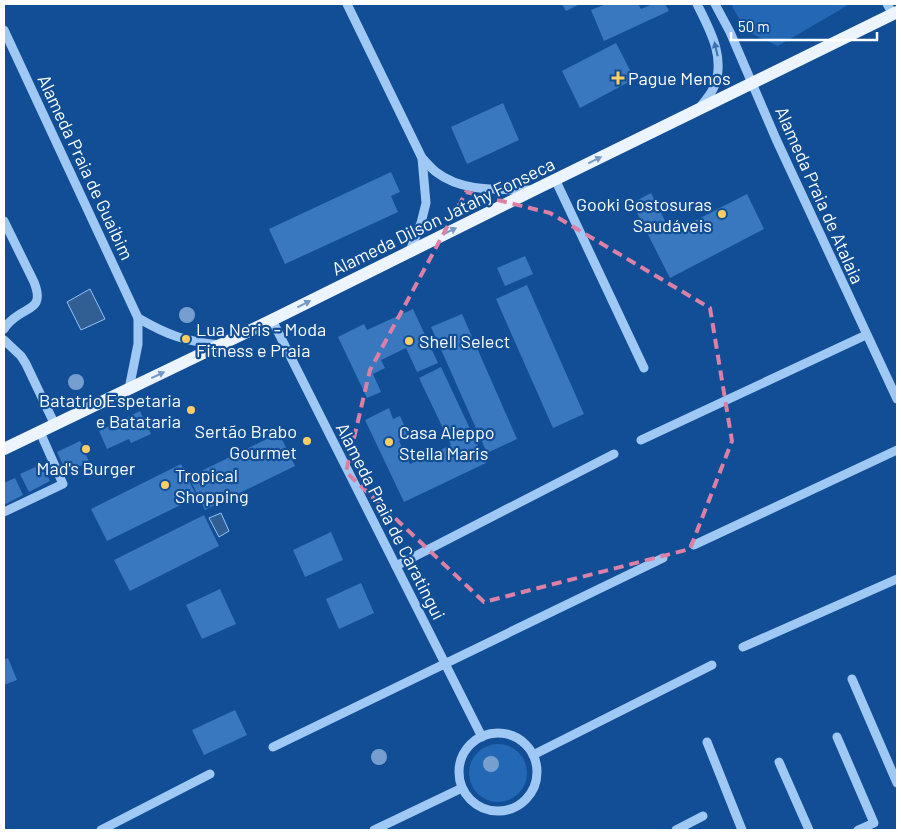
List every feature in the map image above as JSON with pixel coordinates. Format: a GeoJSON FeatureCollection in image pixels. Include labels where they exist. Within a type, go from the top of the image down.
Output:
{"type":"FeatureCollection","features":[{"type":"Feature","properties":{"kind":"main road","name":"Alameda Dilson Jatahy Fonseca"},"geometry":{"type":"LineString","coordinates":[[4,449],[221,345],[752,83],[892,10]]}},
{"type":"Feature","properties":{"kind":"street"},"geometry":{"type":"LineString","coordinates":[[347,4],[422,158],[437,173],[455,183],[478,189],[534,190]]}},
{"type":"Feature","properties":{"kind":"street"},"geometry":{"type":"LineString","coordinates":[[697,4],[716,46],[718,62],[717,76],[713,89],[699,109]]}},
{"type":"Feature","properties":{"kind":"street","name":"Alameda Praia de Atalaia"},"geometry":{"type":"LineString","coordinates":[[715,4],[730,32],[776,139],[897,399]]}},
{"type":"Feature","properties":{"kind":"street","name":"Alameda Praia de Guaibim"},"geometry":{"type":"LineString","coordinates":[[4,30],[138,318],[138,344],[129,389]]}},
{"type":"Feature","properties":{"kind":"street"},"geometry":{"type":"LineString","coordinates":[[410,251],[421,223],[426,203],[422,158]]}},
{"type":"Feature","properties":{"kind":"street"},"geometry":{"type":"LineString","coordinates":[[555,179],[644,368]]}},
{"type":"Feature","properties":{"kind":"street"},"geometry":{"type":"LineString","coordinates":[[4,221],[38,290],[38,299],[34,306],[12,320],[4,329]]}},
{"type":"Feature","properties":{"kind":"street"},"geometry":{"type":"LineString","coordinates":[[138,318],[171,335],[193,342],[221,345]]}},
{"type":"Feature","properties":{"kind":"street","name":"Alameda Praia de Caratingui"},"geometry":{"type":"LineString","coordinates":[[272,320],[482,737]]}},
{"type":"Feature","properties":{"kind":"street"},"geometry":{"type":"LineString","coordinates":[[641,440],[866,335]]}},
{"type":"Feature","properties":{"kind":"street"},"geometry":{"type":"LineString","coordinates":[[4,340],[21,356],[26,364],[55,425]]}},
{"type":"Feature","properties":{"kind":"street"},"geometry":{"type":"LineString","coordinates":[[4,512],[63,484],[40,432]]}},
{"type":"Feature","properties":{"kind":"street"},"geometry":{"type":"LineString","coordinates":[[694,545],[897,450]]}},
{"type":"Feature","properties":{"kind":"street"},"geometry":{"type":"LineString","coordinates":[[396,566],[614,454]]}},
{"type":"Feature","properties":{"kind":"street"},"geometry":{"type":"LineString","coordinates":[[273,748],[663,558]]}},
{"type":"Feature","properties":{"kind":"street"},"geometry":{"type":"LineString","coordinates":[[742,647],[897,579]]}},
{"type":"Feature","properties":{"kind":"street"},"geometry":{"type":"LineString","coordinates":[[532,755],[712,665]]}},
{"type":"Feature","properties":{"kind":"street"},"geometry":{"type":"LineString","coordinates":[[852,679],[897,782]]}},
{"type":"Feature","properties":{"kind":"street"},"geometry":{"type":"LineString","coordinates":[[493,733],[505,734],[516,738],[526,745],[532,755],[536,768],[536,782],[530,795],[520,804],[508,810],[494,812],[481,808],[470,800],[462,788],[459,770],[464,753],[471,743],[482,737],[493,733]]}},
{"type":"Feature","properties":{"kind":"street"},"geometry":{"type":"LineString","coordinates":[[837,737],[874,823],[858,830]]}},
{"type":"Feature","properties":{"kind":"street"},"geometry":{"type":"LineString","coordinates":[[707,742],[742,830]]}},
{"type":"Feature","properties":{"kind":"street"},"geometry":{"type":"LineString","coordinates":[[779,762],[809,830]]}},
{"type":"Feature","properties":{"kind":"street"},"geometry":{"type":"LineString","coordinates":[[101,830],[210,774]]}},
{"type":"Feature","properties":{"kind":"street"},"geometry":{"type":"LineString","coordinates":[[374,830],[462,788]]}},
{"type":"Feature","properties":{"kind":"street"},"geometry":{"type":"LineString","coordinates":[[676,830],[703,816]]}},
{"type":"Feature","properties":{"kind":"highlighted area"},"geometry":{"type":"Polygon","coordinates":[[[466,192],[550,213],[710,308],[732,441],[690,549],[484,602],[346,472],[370,370],[466,192]]]}},
{"type":"Feature","properties":{"kind":"shaded area"},"geometry":{"type":"Polygon","coordinates":[[[731,4],[850,4],[778,46],[746,31],[731,4]]]}},
{"type":"Feature","properties":{"kind":"shaded area"},"geometry":{"type":"Polygon","coordinates":[[[90,289],[105,319],[81,330],[67,302],[90,289]]]}},
{"type":"Feature","properties":{"kind":"shaded area"},"geometry":{"type":"Polygon","coordinates":[[[221,513],[229,531],[219,537],[209,518],[221,513]]]}},
{"type":"Feature","properties":{"kind":"shaded area"},"geometry":{"type":"Polygon","coordinates":[[[498,744],[514,749],[522,757],[527,773],[522,789],[514,797],[498,802],[482,797],[474,789],[469,773],[474,757],[482,749],[498,744]]]}},
{"type":"Feature","properties":{"kind":"building"},"geometry":{"type":"Polygon","coordinates":[[[562,4],[580,4],[566,11],[562,4]]]}},
{"type":"Feature","properties":{"kind":"building"},"geometry":{"type":"Polygon","coordinates":[[[606,4],[638,4],[641,9],[653,4],[665,4],[669,11],[604,41],[591,10],[606,4]]]}},
{"type":"Feature","properties":{"kind":"building"},"geometry":{"type":"Polygon","coordinates":[[[616,43],[632,74],[627,83],[580,108],[562,71],[616,43]]]}},
{"type":"Feature","properties":{"kind":"building"},"geometry":{"type":"Polygon","coordinates":[[[503,103],[519,140],[467,164],[451,127],[503,103]]]}},
{"type":"Feature","properties":{"kind":"building"},"geometry":{"type":"Polygon","coordinates":[[[391,172],[400,192],[391,196],[398,212],[285,264],[269,229],[391,172]]]}},
{"type":"Feature","properties":{"kind":"building"},"geometry":{"type":"Polygon","coordinates":[[[651,193],[671,233],[747,194],[764,229],[670,278],[632,203],[651,193]]]}},
{"type":"Feature","properties":{"kind":"building"},"geometry":{"type":"Polygon","coordinates":[[[525,256],[533,274],[505,286],[497,268],[525,256]]]}},
{"type":"Feature","properties":{"kind":"building"},"geometry":{"type":"Polygon","coordinates":[[[527,285],[584,414],[553,428],[496,299],[527,285]]]}},
{"type":"Feature","properties":{"kind":"building"},"geometry":{"type":"Polygon","coordinates":[[[413,309],[438,363],[417,372],[406,348],[381,360],[385,368],[373,374],[381,392],[367,398],[338,337],[364,324],[367,330],[413,309]]]}},
{"type":"Feature","properties":{"kind":"building"},"geometry":{"type":"Polygon","coordinates":[[[462,314],[517,439],[487,453],[431,327],[462,314]]]}},
{"type":"Feature","properties":{"kind":"building"},"geometry":{"type":"Polygon","coordinates":[[[441,367],[486,463],[404,502],[365,420],[389,408],[393,419],[400,416],[409,436],[399,441],[410,464],[451,445],[419,378],[441,367]]]}},
{"type":"Feature","properties":{"kind":"building"},"geometry":{"type":"Polygon","coordinates":[[[140,411],[151,434],[131,443],[129,439],[107,449],[99,431],[140,411]]]}},
{"type":"Feature","properties":{"kind":"building"},"geometry":{"type":"Polygon","coordinates":[[[279,433],[295,466],[205,510],[189,477],[279,433]]]}},
{"type":"Feature","properties":{"kind":"building"},"geometry":{"type":"Polygon","coordinates":[[[80,441],[89,462],[66,472],[57,452],[80,441]]]}},
{"type":"Feature","properties":{"kind":"building"},"geometry":{"type":"Polygon","coordinates":[[[42,464],[50,481],[29,492],[20,474],[42,464]]]}},
{"type":"Feature","properties":{"kind":"building"},"geometry":{"type":"Polygon","coordinates":[[[181,464],[197,497],[107,541],[91,509],[181,464]]]}},
{"type":"Feature","properties":{"kind":"building"},"geometry":{"type":"Polygon","coordinates":[[[15,478],[23,495],[4,505],[4,483],[15,478]]]}},
{"type":"Feature","properties":{"kind":"building"},"geometry":{"type":"Polygon","coordinates":[[[204,515],[219,546],[130,591],[114,560],[204,515]]]}},
{"type":"Feature","properties":{"kind":"building"},"geometry":{"type":"Polygon","coordinates":[[[331,532],[343,560],[305,577],[293,550],[331,532]]]}},
{"type":"Feature","properties":{"kind":"building"},"geometry":{"type":"Polygon","coordinates":[[[361,583],[374,613],[339,629],[326,599],[361,583]]]}},
{"type":"Feature","properties":{"kind":"building"},"geometry":{"type":"Polygon","coordinates":[[[220,589],[236,624],[202,639],[186,605],[220,589]]]}},
{"type":"Feature","properties":{"kind":"building"},"geometry":{"type":"Polygon","coordinates":[[[8,658],[17,680],[4,685],[4,660],[8,658]]]}},
{"type":"Feature","properties":{"kind":"building"},"geometry":{"type":"Polygon","coordinates":[[[235,710],[247,735],[204,755],[192,730],[235,710]]]}},
{"type":"Feature","properties":{"kind":"place","name":"Pague Menos"},"geometry":{"type":"Point","coordinates":[618,78]}},
{"type":"Feature","properties":{"kind":"place","name":"Gooki Gostosuras Saudáveis"},"geometry":{"type":"Point","coordinates":[722,214]}},
{"type":"Feature","properties":{"kind":"place","name":"Lua Neris - Moda Fitness e Praia"},"geometry":{"type":"Point","coordinates":[186,339]}},
{"type":"Feature","properties":{"kind":"place","name":"Shell Select"},"geometry":{"type":"Point","coordinates":[409,341]}},
{"type":"Feature","properties":{"kind":"place","name":"Batatrio Espetaria e Batataria"},"geometry":{"type":"Point","coordinates":[191,410]}},
{"type":"Feature","properties":{"kind":"place","name":"Sertão Brabo Gourmet"},"geometry":{"type":"Point","coordinates":[307,441]}},
{"type":"Feature","properties":{"kind":"place","name":"Casa Aleppo Stella Maris"},"geometry":{"type":"Point","coordinates":[389,442]}},
{"type":"Feature","properties":{"kind":"place","name":"Mad's Burger"},"geometry":{"type":"Point","coordinates":[86,449]}},
{"type":"Feature","properties":{"kind":"place","name":"Tropical Shopping"},"geometry":{"type":"Point","coordinates":[165,485]}}]}
